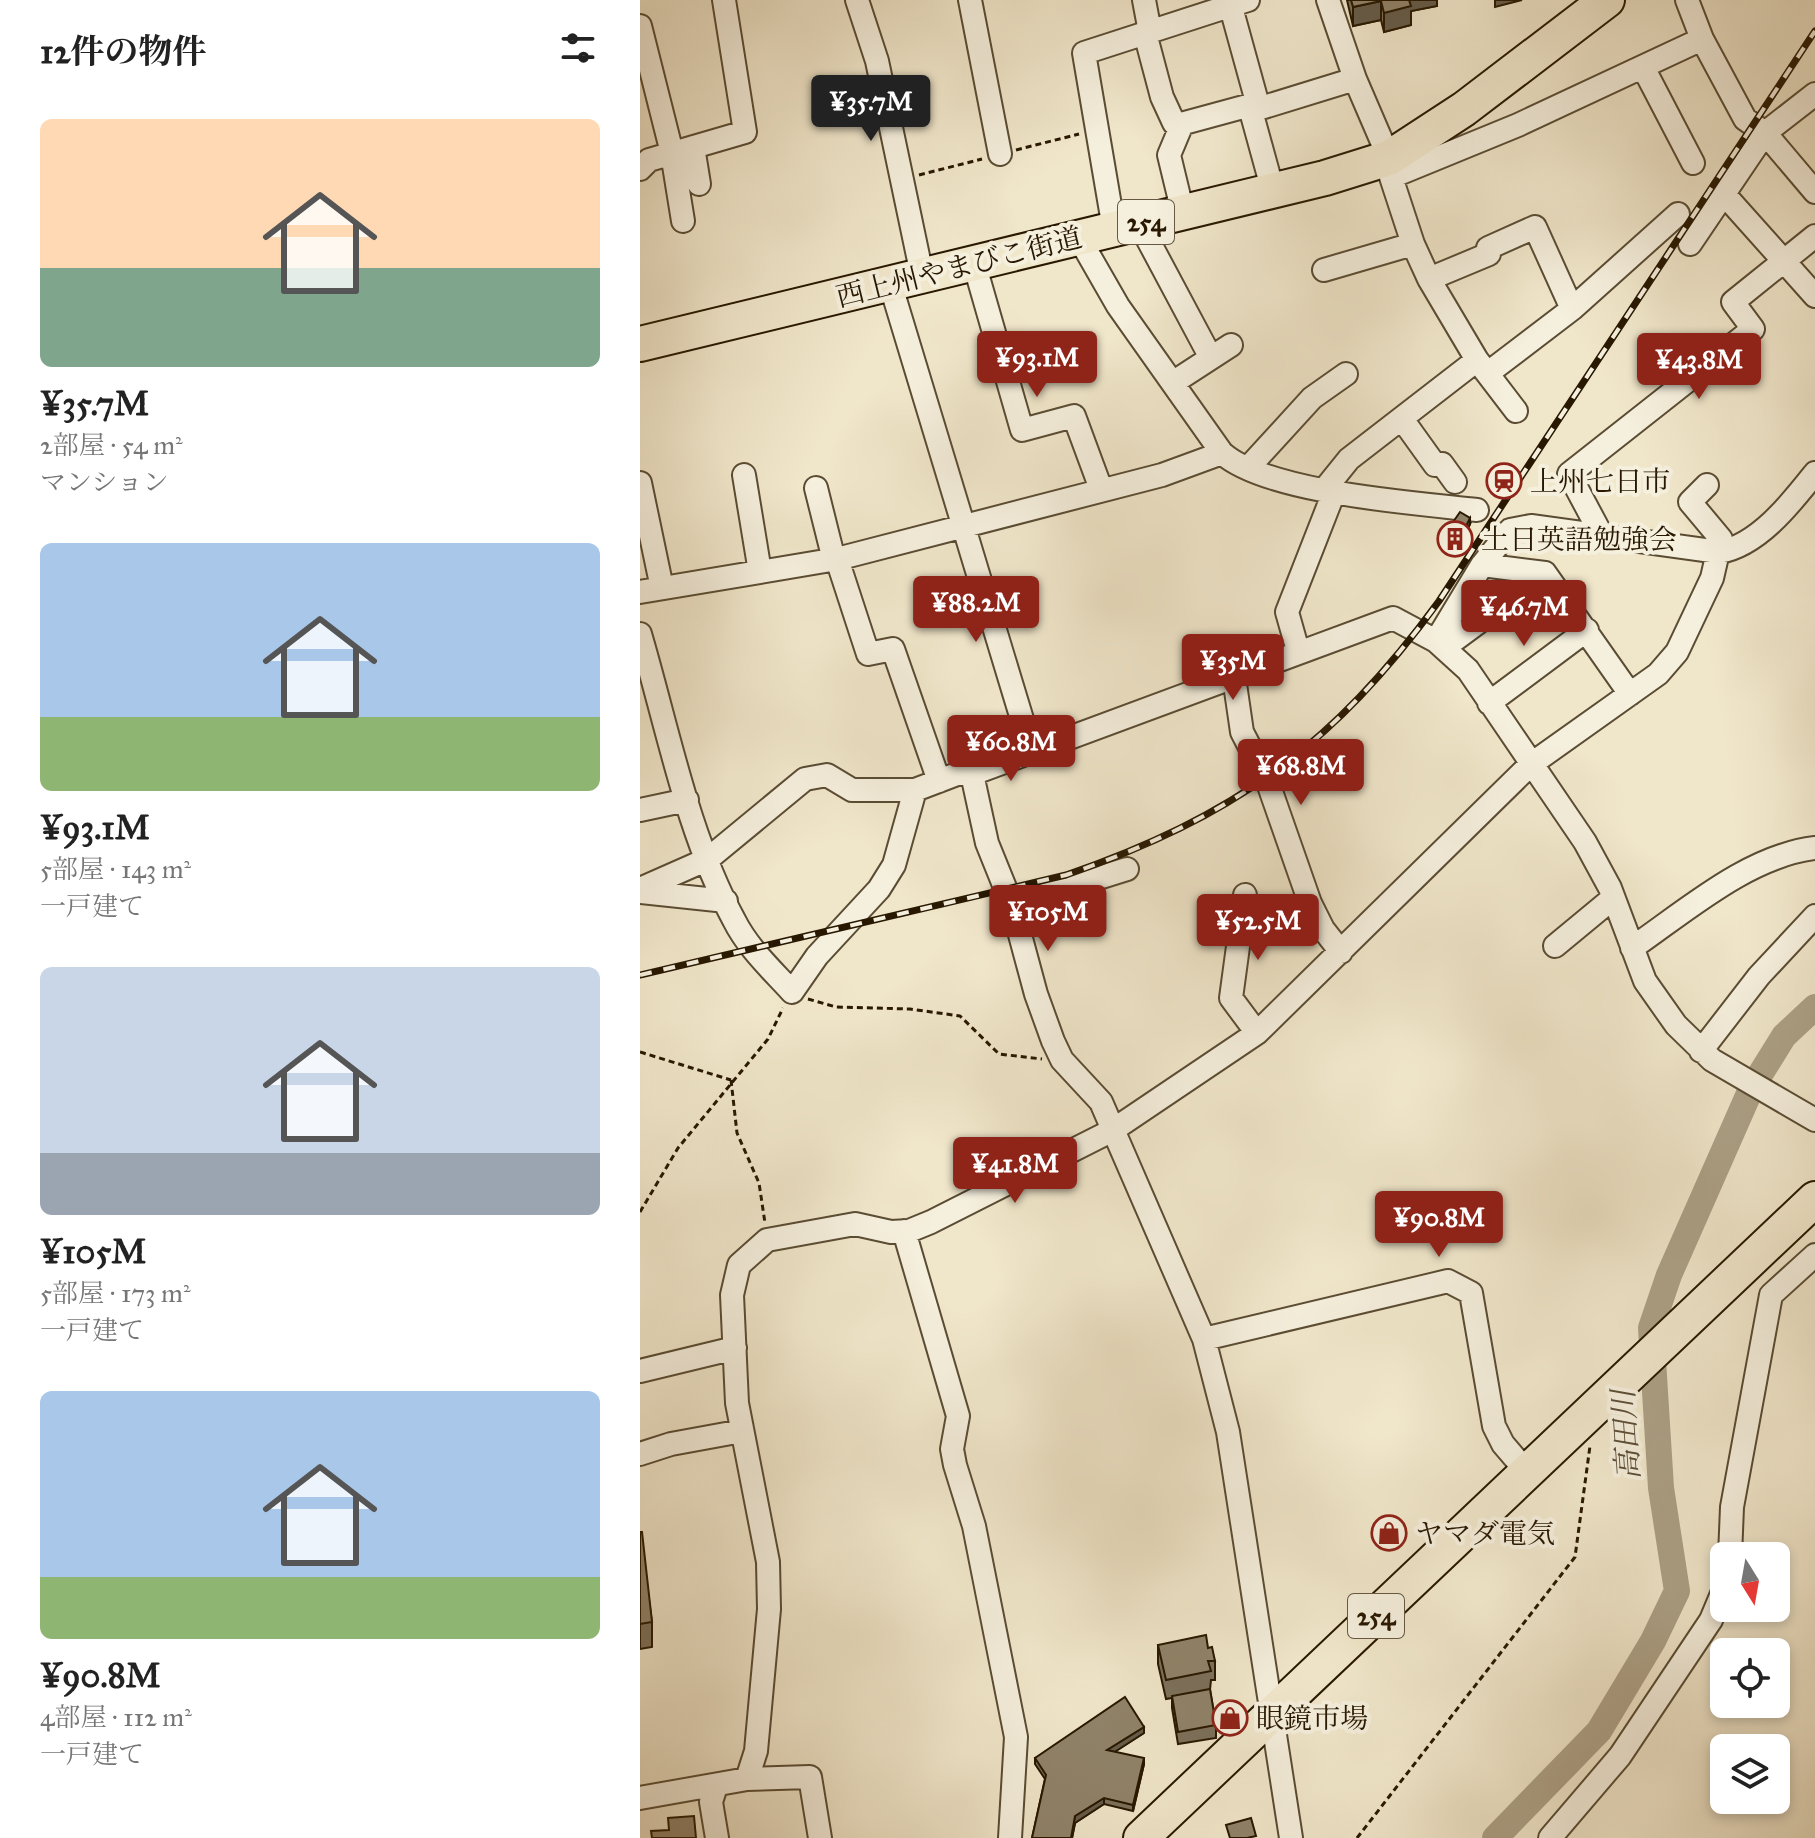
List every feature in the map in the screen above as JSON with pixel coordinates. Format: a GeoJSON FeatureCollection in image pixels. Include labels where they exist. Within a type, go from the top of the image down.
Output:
{"type":"FeatureCollection","features":[{"type":"Feature","properties":{"kind":"highway","name":"西上州やまびこ街道"},"geometry":{"type":"LineString","coordinates":[[640,344],[1273,191],[1390,167],[1607,0]]}},
{"type":"Feature","properties":{"kind":"highway","name":"254"},"geometry":{"type":"LineString","coordinates":[[1168,1838],[1275,1724],[1527,1472],[1610,1394],[1812,1216]]}},
{"type":"Feature","properties":{"kind":"highway","name":"254"},"geometry":{"type":"LineString","coordinates":[[1141,1838],[1275,1724],[1598,1434],[1812,1216]]}},
{"type":"Feature","properties":{"kind":"street"},"geometry":{"type":"LineString","coordinates":[[640,169],[649,160],[745,132],[724,0]]}},
{"type":"Feature","properties":{"kind":"street"},"geometry":{"type":"LineString","coordinates":[[857,0],[877,61],[906,279],[964,526],[1031,749]]}},
{"type":"Feature","properties":{"kind":"street"},"geometry":{"type":"LineString","coordinates":[[970,0],[1000,154]]}},
{"type":"Feature","properties":{"kind":"street"},"geometry":{"type":"LineString","coordinates":[[1144,0],[1162,97],[1174,123],[1182,124],[1258,106],[1355,79]]}},
{"type":"Feature","properties":{"kind":"street"},"geometry":{"type":"LineString","coordinates":[[1328,0],[1390,167],[1413,244],[1429,279],[1483,367],[1516,411]]}},
{"type":"Feature","properties":{"kind":"street"},"geometry":{"type":"LineString","coordinates":[[1687,0],[1702,39],[1745,119],[1765,133],[1815,192]]}},
{"type":"Feature","properties":{"kind":"street"},"geometry":{"type":"LineString","coordinates":[[1211,358],[1126,226],[1084,53],[1236,2],[1258,106]]}},
{"type":"Feature","properties":{"kind":"street"},"geometry":{"type":"LineString","coordinates":[[640,26],[682,150],[699,184]]}},
{"type":"Feature","properties":{"kind":"street"},"geometry":{"type":"LineString","coordinates":[[1390,167],[1644,69],[1702,39]]}},
{"type":"Feature","properties":{"kind":"street"},"geometry":{"type":"LineString","coordinates":[[1644,69],[1693,163]]}},
{"type":"Feature","properties":{"kind":"street"},"geometry":{"type":"LineString","coordinates":[[1690,244],[1765,133],[1815,94]]}},
{"type":"Feature","properties":{"kind":"street"},"geometry":{"type":"LineString","coordinates":[[1258,106],[1251,111],[1273,191]]}},
{"type":"Feature","properties":{"kind":"street"},"geometry":{"type":"LineString","coordinates":[[1182,124],[1169,155],[1183,213]]}},
{"type":"Feature","properties":{"kind":"street"},"geometry":{"type":"LineString","coordinates":[[682,150],[683,221]]}},
{"type":"Feature","properties":{"kind":"street"},"geometry":{"type":"LineString","coordinates":[[1723,193],[1815,296]]}},
{"type":"Feature","properties":{"kind":"street"},"geometry":{"type":"LineString","coordinates":[[1298,651],[1287,612],[1329,491],[1349,459],[1402,419],[1572,309],[1678,214]]}},
{"type":"Feature","properties":{"kind":"street"},"geometry":{"type":"LineString","coordinates":[[1429,279],[1489,254],[1488,248],[1535,227],[1572,309]]}},
{"type":"Feature","properties":{"kind":"street"},"geometry":{"type":"LineString","coordinates":[[1601,534],[1569,474],[1753,329],[1733,302],[1815,236]]}},
{"type":"Feature","properties":{"kind":"street"},"geometry":{"type":"LineString","coordinates":[[1079,238],[1118,306],[1222,453],[1233,463],[1329,491],[1477,510]]}},
{"type":"Feature","properties":{"kind":"street"},"geometry":{"type":"LineString","coordinates":[[1324,270],[1413,244]]}},
{"type":"Feature","properties":{"kind":"street"},"geometry":{"type":"LineString","coordinates":[[974,263],[1022,430],[1074,416],[1101,489]]}},
{"type":"Feature","properties":{"kind":"street"},"geometry":{"type":"LineString","coordinates":[[1174,382],[1231,345]]}},
{"type":"Feature","properties":{"kind":"street"},"geometry":{"type":"LineString","coordinates":[[1248,468],[1312,398],[1346,374]]}},
{"type":"Feature","properties":{"kind":"street"},"geometry":{"type":"LineString","coordinates":[[1402,419],[1435,465],[1442,464],[1455,482]]}},
{"type":"Feature","properties":{"kind":"street"},"geometry":{"type":"LineString","coordinates":[[640,483],[651,590],[836,559],[1162,475],[1222,453]]}},
{"type":"Feature","properties":{"kind":"street"},"geometry":{"type":"LineString","coordinates":[[744,475],[760,572]]}},
{"type":"Feature","properties":{"kind":"street"},"geometry":{"type":"LineString","coordinates":[[747,1779],[757,1735],[769,1609],[768,1562],[737,1403],[732,1295],[739,1265],[767,1240],[855,1224],[904,1231],[931,1222],[1113,1130],[1257,1033],[1530,765],[1658,674],[1677,652],[1712,578],[1719,552],[1721,539],[1690,502],[1707,485]]}},
{"type":"Feature","properties":{"kind":"street"},"geometry":{"type":"LineString","coordinates":[[816,488],[868,654],[893,649],[939,781]]}},
{"type":"Feature","properties":{"kind":"street"},"geometry":{"type":"LineString","coordinates":[[1441,644],[1482,565],[1510,530],[1531,526],[1719,552],[1736,550],[1811,488]]}},
{"type":"Feature","properties":{"kind":"street"},"geometry":{"type":"LineString","coordinates":[[1482,565],[1545,573],[1630,694]]}},
{"type":"Feature","properties":{"kind":"street"},"geometry":{"type":"LineString","coordinates":[[1441,644],[1545,573]]}},
{"type":"Feature","properties":{"kind":"street"},"geometry":{"type":"LineString","coordinates":[[640,890],[708,859],[805,779],[827,775],[852,790],[915,790],[957,774],[972,774],[1031,749],[1393,618],[1441,644],[1468,670],[1585,842],[1613,898],[1645,981],[1676,1025],[1707,1056],[1815,1120]]}},
{"type":"Feature","properties":{"kind":"street"},"geometry":{"type":"LineString","coordinates":[[1489,703],[1587,630]]}},
{"type":"Feature","properties":{"kind":"street"},"geometry":{"type":"LineString","coordinates":[[640,634],[687,800],[708,859],[752,949],[792,992],[817,956],[894,865],[915,790]]}},
{"type":"Feature","properties":{"kind":"street"},"geometry":{"type":"LineString","coordinates":[[1234,677],[1242,732],[1267,780],[1310,903],[1323,929],[1341,952]]}},
{"type":"Feature","properties":{"kind":"street"},"geometry":{"type":"LineString","coordinates":[[972,774],[987,843],[1012,905],[1036,994],[1062,1060],[1101,1102],[1204,1339],[1228,1432],[1291,1838]]}},
{"type":"Feature","properties":{"kind":"street"},"geometry":{"type":"LineString","coordinates":[[640,810],[687,800]]}},
{"type":"Feature","properties":{"kind":"street"},"geometry":{"type":"LineString","coordinates":[[1632,948],[1734,878],[1796,850],[1815,848]]}},
{"type":"Feature","properties":{"kind":"street"},"geometry":{"type":"LineString","coordinates":[[1012,905],[1127,869]]}},
{"type":"Feature","properties":{"kind":"street"},"geometry":{"type":"LineString","coordinates":[[640,890],[726,901]]}},
{"type":"Feature","properties":{"kind":"street"},"geometry":{"type":"LineString","coordinates":[[1245,895],[1231,998],[1257,1033]]}},
{"type":"Feature","properties":{"kind":"street"},"geometry":{"type":"LineString","coordinates":[[1555,946],[1613,898]]}},
{"type":"Feature","properties":{"kind":"street"},"geometry":{"type":"LineString","coordinates":[[1707,1056],[1759,976],[1815,916]]}},
{"type":"Feature","properties":{"kind":"street"},"geometry":{"type":"LineString","coordinates":[[904,1231],[958,1416],[952,1449],[974,1526],[1016,1737],[1010,1838]]}},
{"type":"Feature","properties":{"kind":"street"},"geometry":{"type":"LineString","coordinates":[[1731,1542],[1732,1507],[1771,1295],[1815,1255]]}},
{"type":"Feature","properties":{"kind":"street"},"geometry":{"type":"LineString","coordinates":[[1204,1339],[1448,1281],[1471,1293],[1494,1426],[1503,1444],[1527,1472]]}},
{"type":"Feature","properties":{"kind":"street"},"geometry":{"type":"LineString","coordinates":[[640,1371],[735,1348]]}},
{"type":"Feature","properties":{"kind":"street"},"geometry":{"type":"LineString","coordinates":[[640,1454],[671,1444],[742,1431]]}},
{"type":"Feature","properties":{"kind":"street"},"geometry":{"type":"LineString","coordinates":[[1550,1838],[1620,1756],[1710,1621]]}},
{"type":"Feature","properties":{"kind":"street"},"geometry":{"type":"LineString","coordinates":[[640,1798],[747,1779],[810,1777],[820,1838]]}},
{"type":"Feature","properties":{"kind":"street"},"geometry":{"type":"LineString","coordinates":[[716,1786],[711,1802],[717,1838]]}},
{"type":"Feature","properties":{"kind":"path"},"geometry":{"type":"LineString","coordinates":[[640,1212],[678,1148],[731,1080],[768,1039],[792,992],[836,1007],[910,1009],[960,1016],[999,1054],[1018,1059],[1062,1060]]}},
{"type":"Feature","properties":{"kind":"path"},"geometry":{"type":"LineString","coordinates":[[640,1052],[731,1080]]}},
{"type":"Feature","properties":{"kind":"path"},"geometry":{"type":"LineString","coordinates":[[731,1080],[737,1133],[759,1183],[767,1240]]}},
{"type":"Feature","properties":{"kind":"path"},"geometry":{"type":"LineString","coordinates":[[1357,1838],[1575,1557],[1598,1434]]}},
{"type":"Feature","properties":{"kind":"building"},"geometry":{"type":"Polygon","coordinates":[[[1351,0],[1409,0],[1411,6],[1384,13],[1381,1],[1353,7],[1351,0]]]}},
{"type":"Feature","properties":{"kind":"building","name":"土日英語勉強会"},"geometry":{"type":"Polygon","coordinates":[[[1460,512],[1470,518],[1459,541],[1450,546],[1442,538],[1460,512]]]}},
{"type":"Feature","properties":{"kind":"building"},"geometry":{"type":"Polygon","coordinates":[[[640,1532],[652,1622],[640,1624],[640,1532]]]}},
{"type":"Feature","properties":{"kind":"building"},"geometry":{"type":"Polygon","coordinates":[[[1206,1635],[1215,1661],[1208,1661],[1211,1671],[1166,1680],[1158,1645],[1206,1635]]]}},
{"type":"Feature","properties":{"kind":"building"},"geometry":{"type":"Polygon","coordinates":[[[1210,1689],[1216,1725],[1178,1732],[1172,1696],[1210,1689]]]}},
{"type":"Feature","properties":{"kind":"building"},"geometry":{"type":"Polygon","coordinates":[[[1125,1697],[1144,1727],[1107,1750],[1144,1758],[1133,1805],[1104,1798],[1075,1816],[1071,1838],[1032,1838],[1046,1775],[1035,1758],[1125,1697]]]}},
{"type":"Feature","properties":{"kind":"building"},"geometry":{"type":"Polygon","coordinates":[[[694,1816],[696,1838],[652,1838],[651,1831],[669,1830],[668,1818],[694,1816]]]}},
{"type":"Feature","properties":{"kind":"building"},"geometry":{"type":"Polygon","coordinates":[[[1251,1818],[1256,1836],[1230,1838],[1226,1825],[1251,1818]]]}},
{"type":"Feature","properties":{"kind":"waterway","name":"高田川"},"geometry":{"type":"LineString","coordinates":[[1495,1838],[1599,1731],[1653,1641],[1677,1591],[1661,1488],[1651,1328],[1669,1275],[1751,1089],[1784,1036],[1815,1007]]}},
{"type":"Feature","properties":{"kind":"railway"},"geometry":{"type":"LineString","coordinates":[[640,975],[1066,875],[1126,853],[1180,828],[1276,771],[1360,697],[1439,601],[1815,31]]}},
{"type":"Feature","properties":{"kind":"place","name":"上州七日市"},"geometry":{"type":"Point","coordinates":[1504,481]}},
{"type":"Feature","properties":{"kind":"place","name":"土日英語勉強会"},"geometry":{"type":"Point","coordinates":[1455,539]}},
{"type":"Feature","properties":{"kind":"place","name":"ヤマダ電気"},"geometry":{"type":"Point","coordinates":[1389,1533]}},
{"type":"Feature","properties":{"kind":"place","name":"眼鏡市場"},"geometry":{"type":"Point","coordinates":[1230,1718]}}]}
